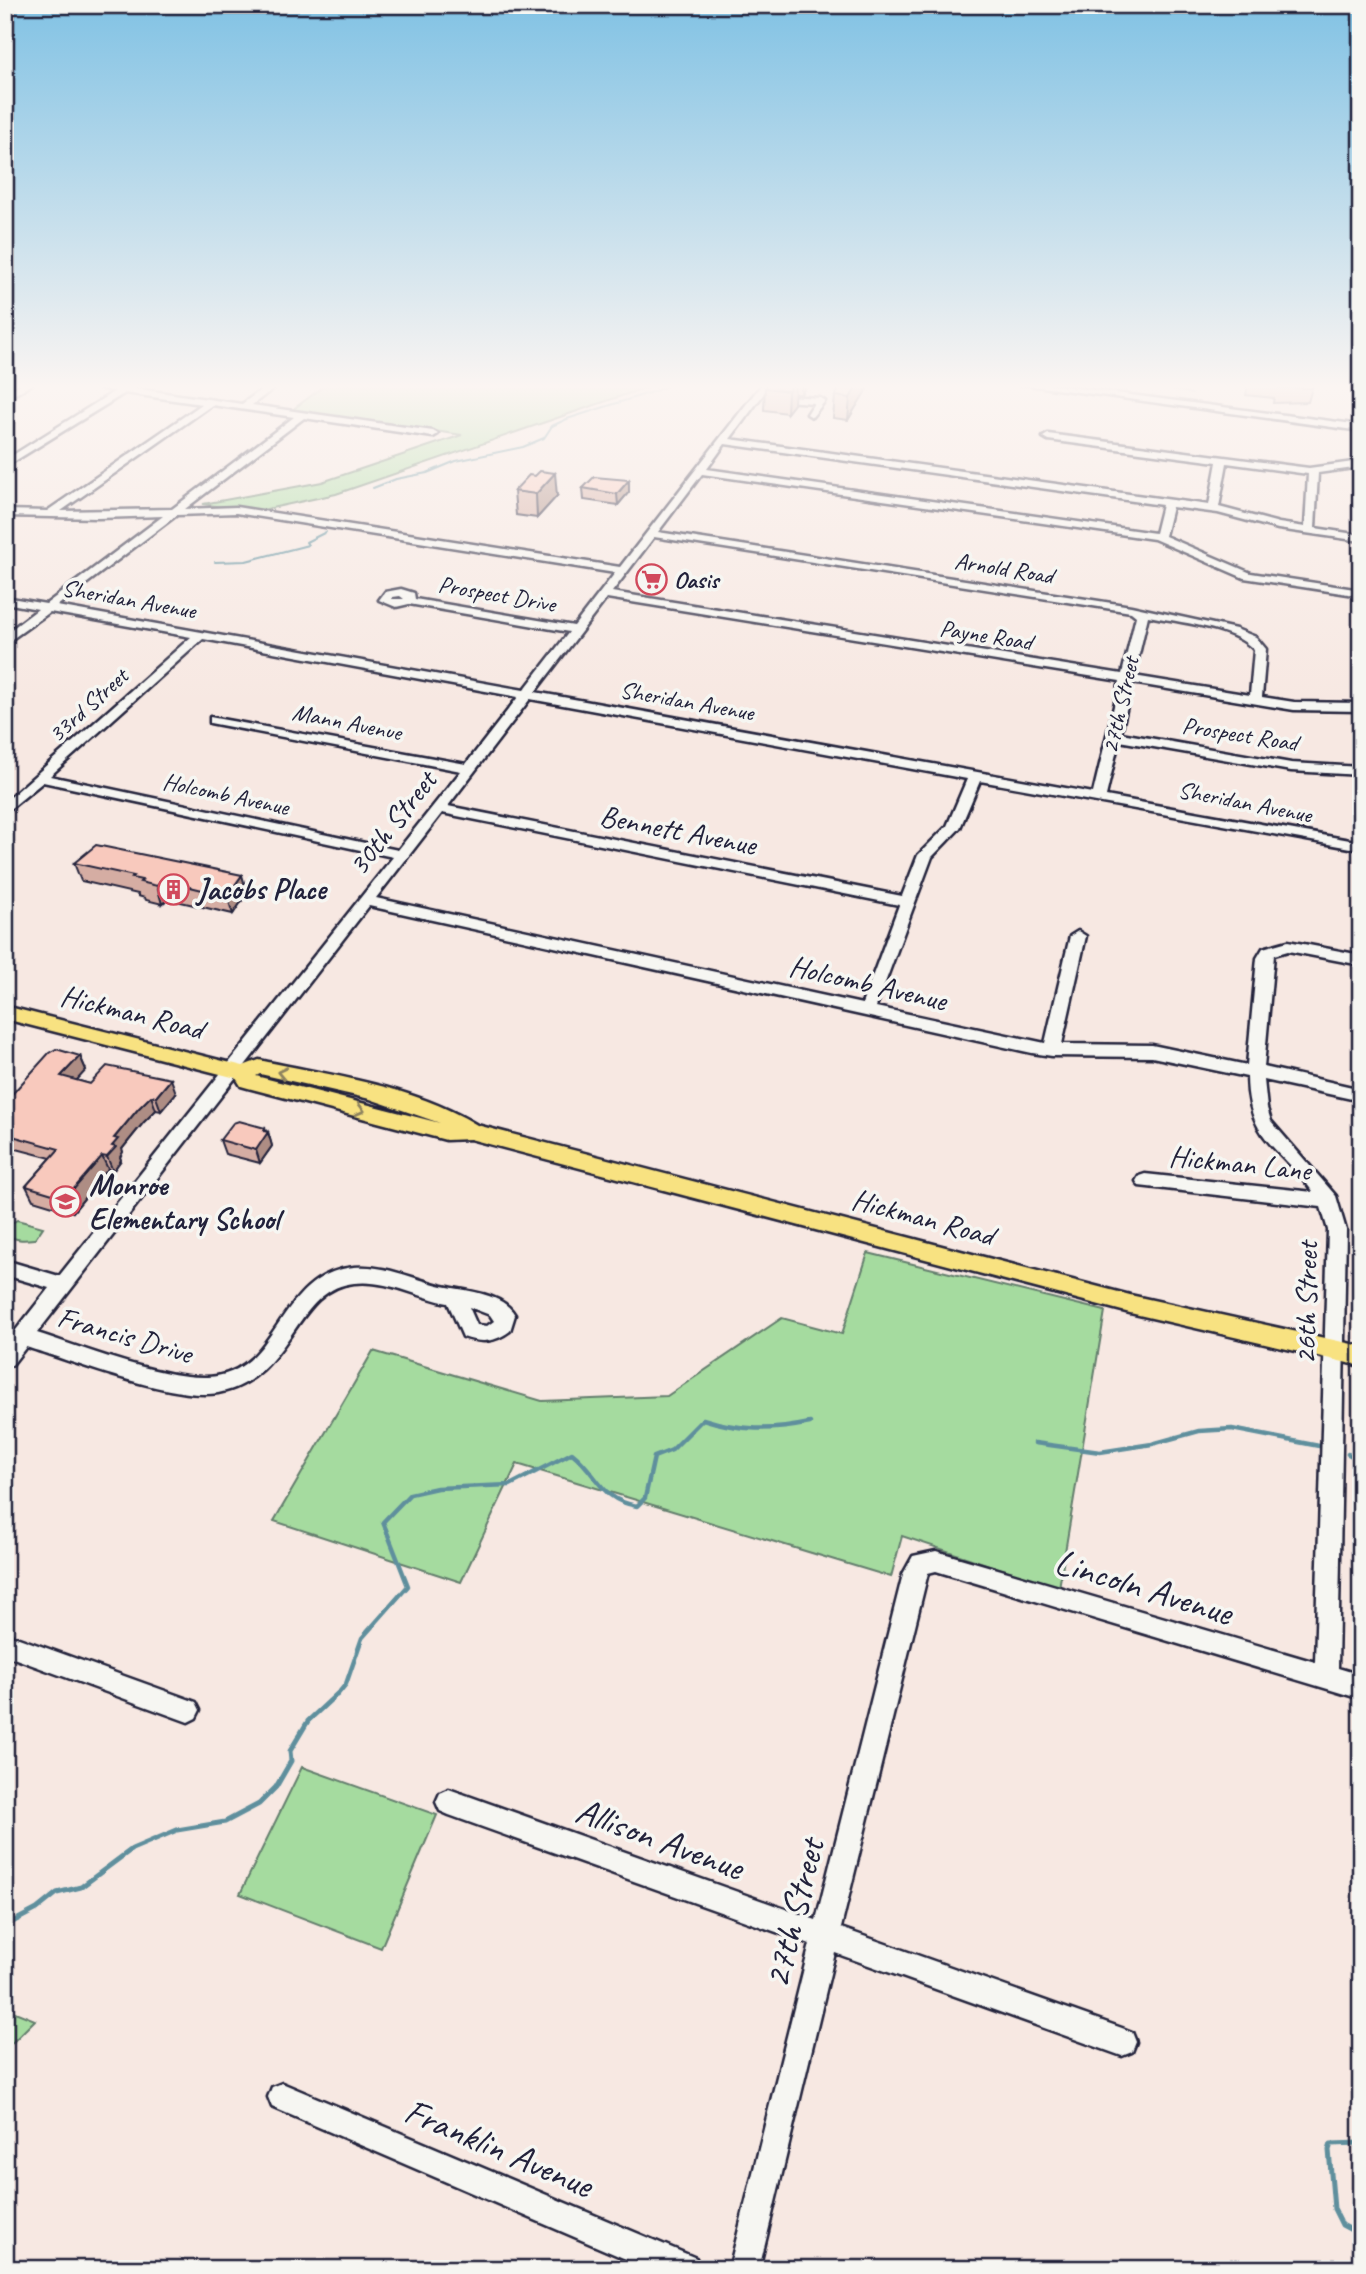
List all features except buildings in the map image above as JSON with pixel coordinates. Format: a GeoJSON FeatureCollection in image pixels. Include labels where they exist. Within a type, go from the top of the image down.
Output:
{"type":"FeatureCollection","features":[{"type":"Feature","properties":{"kind":"main road","name":"Hickman Road"},"geometry":{"type":"LineString","coordinates":[[5,1012],[237,1072],[248,1081],[433,1129],[446,1132],[470,1131],[1117,1301],[1361,1356]]}},
{"type":"Feature","properties":{"kind":"street"},"geometry":{"type":"LineString","coordinates":[[5,513],[45,518],[85,490]]}},
{"type":"Feature","properties":{"kind":"street"},"geometry":{"type":"LineString","coordinates":[[5,640],[203,490]]}},
{"type":"Feature","properties":{"kind":"street","name":"30th Street"},"geometry":{"type":"LineString","coordinates":[[5,1359],[237,1072],[366,901],[686,490]]}},
{"type":"Feature","properties":{"kind":"street"},"geometry":{"type":"LineString","coordinates":[[835,490],[1156,536],[1248,576],[1361,593]]}},
{"type":"Feature","properties":{"kind":"street"},"geometry":{"type":"LineString","coordinates":[[1082,490],[1213,509],[1278,526],[1361,538]]}},
{"type":"Feature","properties":{"kind":"street"},"geometry":{"type":"LineString","coordinates":[[1213,509],[1217,490]]}},
{"type":"Feature","properties":{"kind":"street"},"geometry":{"type":"LineString","coordinates":[[1310,530],[1312,490]]}},
{"type":"Feature","properties":{"kind":"street"},"geometry":{"type":"LineString","coordinates":[[1156,536],[1160,535],[1168,502]]}},
{"type":"Feature","properties":{"kind":"street"},"geometry":{"type":"LineString","coordinates":[[5,520],[244,511],[623,571]]}},
{"type":"Feature","properties":{"kind":"street","name":"Arnold Road"},"geometry":{"type":"LineString","coordinates":[[652,534],[1131,609],[1232,631],[1252,640],[1261,649],[1256,700]]}},
{"type":"Feature","properties":{"kind":"street","name":"Payne Road"},"geometry":{"type":"LineString","coordinates":[[606,594],[1256,700],[1320,708],[1361,707]]}},
{"type":"Feature","properties":{"kind":"street","name":"Sheridan Avenue"},"geometry":{"type":"LineString","coordinates":[[5,600],[1361,846]]}},
{"type":"Feature","properties":{"kind":"street","name":"Prospect Drive"},"geometry":{"type":"LineString","coordinates":[[409,601],[578,630]]}},
{"type":"Feature","properties":{"kind":"street","name":"27th Street"},"geometry":{"type":"LineString","coordinates":[[1099,798],[1142,616],[1140,613]]}},
{"type":"Feature","properties":{"kind":"street","name":"33rd Street"},"geometry":{"type":"LineString","coordinates":[[5,809],[201,635]]}},
{"type":"Feature","properties":{"kind":"street","name":"Mann Avenue"},"geometry":{"type":"LineString","coordinates":[[215,720],[470,769]]}},
{"type":"Feature","properties":{"kind":"street","name":"Prospect Road"},"geometry":{"type":"LineString","coordinates":[[1113,736],[1291,767],[1361,771]]}},
{"type":"Feature","properties":{"kind":"street"},"geometry":{"type":"LineString","coordinates":[[867,1011],[925,855],[953,828],[975,776]]}},
{"type":"Feature","properties":{"kind":"street","name":"Holcomb Avenue"},"geometry":{"type":"LineString","coordinates":[[41,778],[402,855]]}},
{"type":"Feature","properties":{"kind":"street","name":"Bennett Avenue"},"geometry":{"type":"LineString","coordinates":[[439,808],[907,902]]}},
{"type":"Feature","properties":{"kind":"street","name":"Holcomb Avenue"},"geometry":{"type":"LineString","coordinates":[[366,901],[1052,1050],[1111,1047],[1142,1049],[1361,1096]]}},
{"type":"Feature","properties":{"kind":"street"},"geometry":{"type":"LineString","coordinates":[[1052,1050],[1077,936]]}},
{"type":"Feature","properties":{"kind":"street","name":"26th Street"},"geometry":{"type":"LineString","coordinates":[[1326,1677],[1337,1230],[1334,1210],[1322,1187],[1263,1122],[1256,1106],[1256,1073],[1265,958],[1269,952],[1277,947],[1288,946],[1361,960]]}},
{"type":"Feature","properties":{"kind":"street","name":"Hickman Lane"},"geometry":{"type":"LineString","coordinates":[[1144,1181],[1329,1200]]}},
{"type":"Feature","properties":{"kind":"street"},"geometry":{"type":"LineString","coordinates":[[5,1267],[63,1285]]}},
{"type":"Feature","properties":{"kind":"street","name":"Francis Drive"},"geometry":{"type":"LineString","coordinates":[[22,1337],[180,1385],[201,1387],[237,1379],[253,1370],[272,1349],[303,1301],[332,1280],[350,1275],[372,1275],[456,1299]]}},
{"type":"Feature","properties":{"kind":"street","name":"Lincoln Avenue"},"geometry":{"type":"LineString","coordinates":[[914,1574],[921,1563],[936,1561],[1361,1687]]}},
{"type":"Feature","properties":{"kind":"street","name":"27th Street"},"geometry":{"type":"LineString","coordinates":[[746,2268],[914,1574]]}},
{"type":"Feature","properties":{"kind":"street"},"geometry":{"type":"LineString","coordinates":[[5,1644],[188,1710]]}},
{"type":"Feature","properties":{"kind":"street","name":"Allison Avenue"},"geometry":{"type":"LineString","coordinates":[[449,1802],[1122,2042]]}},
{"type":"Feature","properties":{"kind":"street","name":"Franklin Avenue"},"geometry":{"type":"LineString","coordinates":[[282,2097],[685,2269]]}},
{"type":"Feature","properties":{"kind":"green space"},"geometry":{"type":"Polygon","coordinates":[[[278,490],[347,490],[253,512],[203,504],[278,490]]]}},
{"type":"Feature","properties":{"kind":"green space"},"geometry":{"type":"Polygon","coordinates":[[[17,1220],[43,1227],[35,1239],[16,1239],[6,1234],[10,1224],[17,1220]]]}},
{"type":"Feature","properties":{"kind":"green space"},"geometry":{"type":"Polygon","coordinates":[[[868,1253],[1105,1311],[1059,1588],[902,1536],[891,1577],[517,1464],[461,1582],[274,1521],[373,1351],[542,1401],[667,1396],[782,1318],[842,1334],[868,1253]]]}},
{"type":"Feature","properties":{"kind":"green space"},"geometry":{"type":"Polygon","coordinates":[[[302,1767],[437,1815],[381,1948],[240,1894],[302,1767]]]}},
{"type":"Feature","properties":{"kind":"green space"},"geometry":{"type":"Polygon","coordinates":[[[5,2008],[35,2020],[5,2050],[5,2008]]]}},
{"type":"Feature","properties":{"kind":"waterway"},"geometry":{"type":"LineString","coordinates":[[215,562],[246,561],[308,545],[306,542],[326,532]]}},
{"type":"Feature","properties":{"kind":"waterway"},"geometry":{"type":"LineString","coordinates":[[337,1695],[346,1684],[362,1638],[408,1586],[383,1522],[410,1494],[437,1488],[510,1485],[572,1453],[607,1492],[624,1503],[637,1506],[645,1498],[654,1457],[672,1450],[703,1419],[730,1426],[756,1428],[810,1423]]}},
{"type":"Feature","properties":{"kind":"waterway"},"geometry":{"type":"LineString","coordinates":[[1035,1443],[1100,1452],[1152,1444],[1199,1431],[1232,1429],[1319,1446]]}},
{"type":"Feature","properties":{"kind":"waterway"},"geometry":{"type":"LineString","coordinates":[[1348,1454],[1361,1460]]}},
{"type":"Feature","properties":{"kind":"waterway"},"geometry":{"type":"LineString","coordinates":[[5,1926],[37,1909],[57,1893],[81,1887],[132,1849],[177,1830],[225,1822],[259,1804],[276,1787],[291,1761],[290,1751],[308,1721],[338,1693]]}},
{"type":"Feature","properties":{"kind":"waterway"},"geometry":{"type":"LineString","coordinates":[[1361,2143],[1331,2144],[1329,2150],[1334,2209],[1342,2225],[1361,2235]]}},
{"type":"Feature","properties":{"kind":"place","name":"Oasis"},"geometry":{"type":"Point","coordinates":[651,580]}},
{"type":"Feature","properties":{"kind":"place","name":"Jacobs Place"},"geometry":{"type":"Point","coordinates":[174,889]}},
{"type":"Feature","properties":{"kind":"place","name":"Monroe Elementary School"},"geometry":{"type":"Point","coordinates":[66,1202]}}]}
